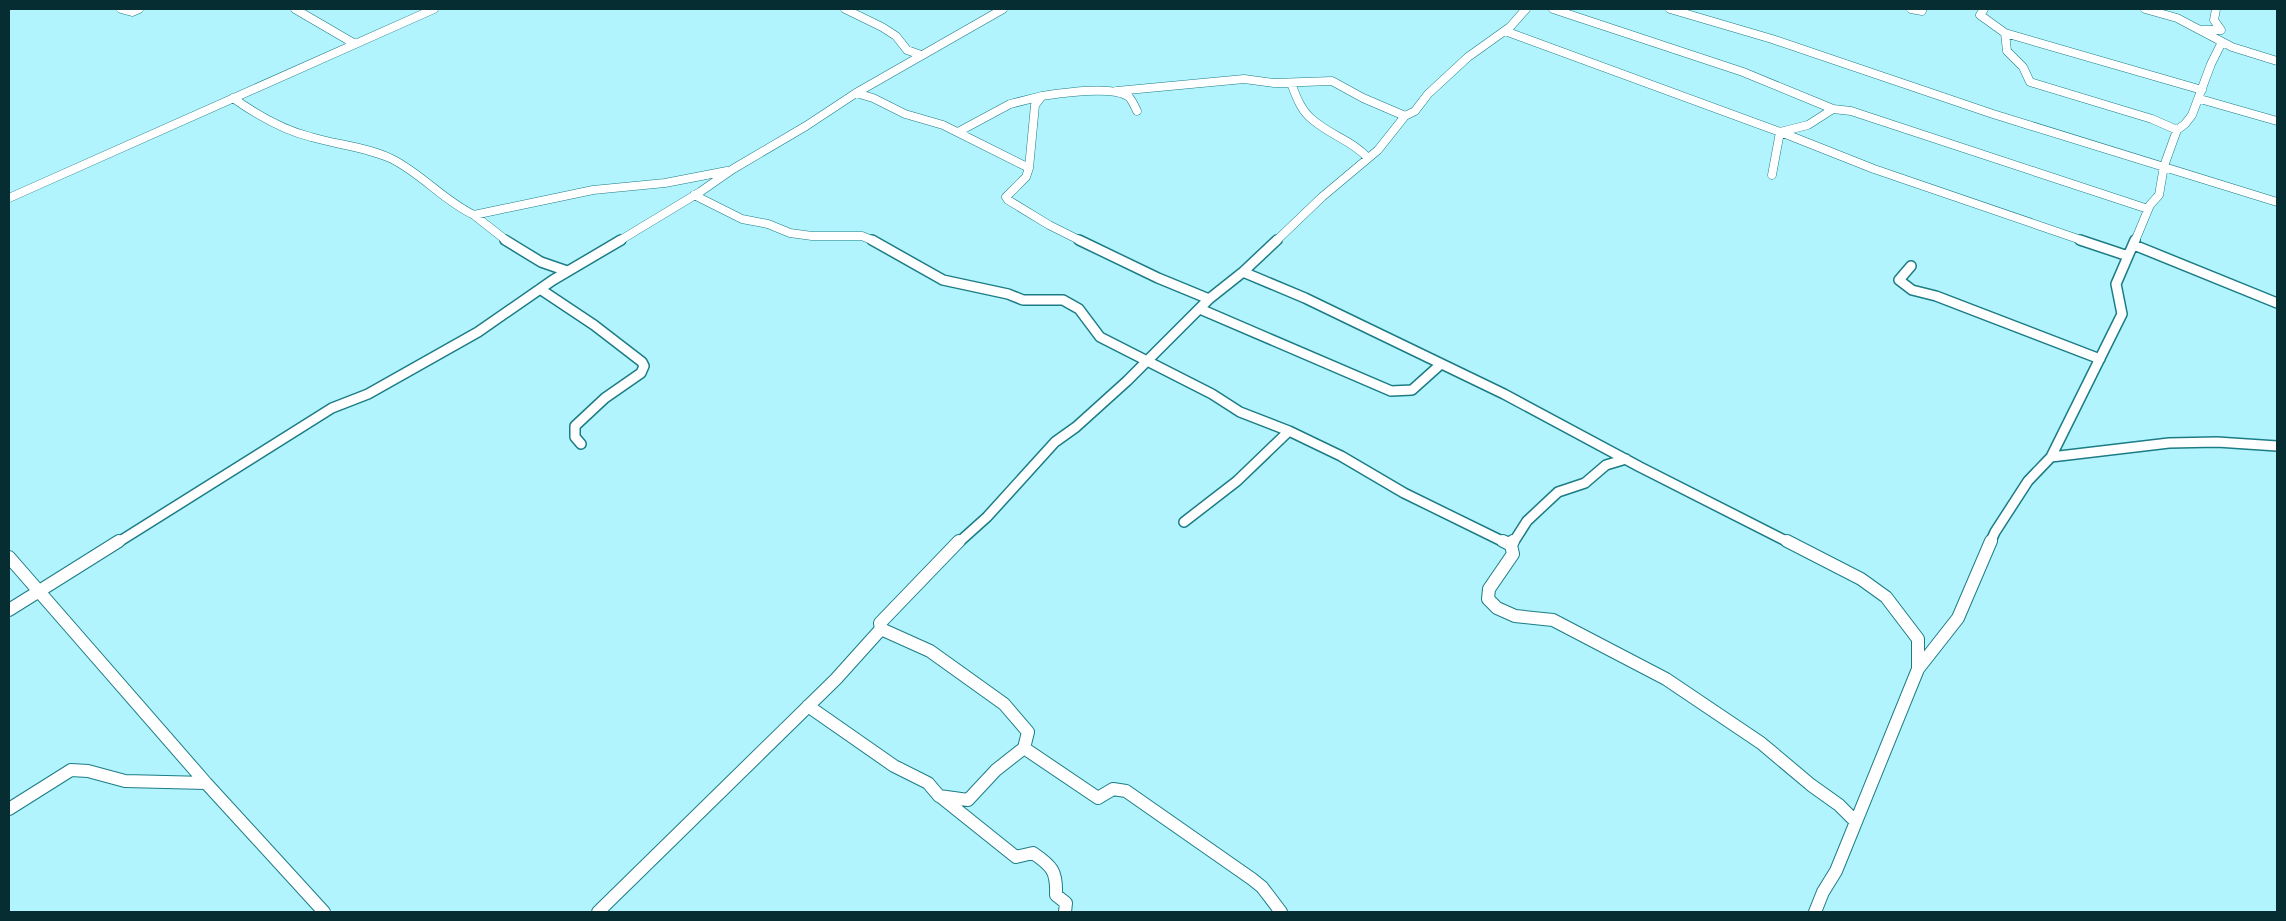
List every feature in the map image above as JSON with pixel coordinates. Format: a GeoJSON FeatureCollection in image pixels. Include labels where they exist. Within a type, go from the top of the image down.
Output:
{"type":"FeatureCollection","features":[{"type":"Feature","properties":{"kind":"street"},"geometry":{"type":"LineString","coordinates":[[121,9],[132,12],[139,9]]}},
{"type":"Feature","properties":{"kind":"street"},"geometry":{"type":"LineString","coordinates":[[295,9],[355,44]]}},
{"type":"Feature","properties":{"kind":"street"},"geometry":{"type":"LineString","coordinates":[[9,198],[434,9]]}},
{"type":"Feature","properties":{"kind":"street"},"geometry":{"type":"LineString","coordinates":[[845,9],[882,27],[896,36],[907,50],[921,55]]}},
{"type":"Feature","properties":{"kind":"street"},"geometry":{"type":"LineString","coordinates":[[9,610],[332,408],[368,394],[421,366],[500,318],[567,271],[694,195],[730,170],[806,126],[856,93],[1003,9]]}},
{"type":"Feature","properties":{"kind":"street"},"geometry":{"type":"LineString","coordinates":[[598,912],[856,657],[880,629],[880,623],[956,544],[987,517],[1055,442],[1076,427],[1148,361],[1209,299],[1243,272],[1322,197],[1378,150],[1405,116],[1415,111],[1425,97],[1468,57],[1505,31],[1525,9]]}},
{"type":"Feature","properties":{"kind":"street"},"geometry":{"type":"LineString","coordinates":[[1553,9],[1743,72],[1833,109],[1851,111],[2148,209]]}},
{"type":"Feature","properties":{"kind":"street"},"geometry":{"type":"LineString","coordinates":[[1670,9],[1772,39],[1993,114],[2277,202]]}},
{"type":"Feature","properties":{"kind":"street"},"geometry":{"type":"LineString","coordinates":[[1911,9],[1922,12]]}},
{"type":"Feature","properties":{"kind":"street"},"geometry":{"type":"LineString","coordinates":[[1984,9],[1980,15],[2005,33],[2201,94],[2277,121]]}},
{"type":"Feature","properties":{"kind":"street"},"geometry":{"type":"LineString","coordinates":[[2145,9],[2178,18],[2222,42],[2277,61]]}},
{"type":"Feature","properties":{"kind":"street"},"geometry":{"type":"LineString","coordinates":[[2202,30],[2221,30],[2214,20],[2216,9]]}},
{"type":"Feature","properties":{"kind":"street"},"geometry":{"type":"LineString","coordinates":[[1505,31],[1780,132],[1874,169],[2128,256]]}},
{"type":"Feature","properties":{"kind":"street"},"geometry":{"type":"LineString","coordinates":[[2005,33],[2007,51],[2023,67],[2030,82],[2152,119],[2177,130]]}},
{"type":"Feature","properties":{"kind":"street"},"geometry":{"type":"LineString","coordinates":[[1815,912],[1822,892],[1836,871],[1918,668],[1958,618],[1988,546],[2004,516],[2028,481],[2051,457],[2122,314],[2122,308],[2116,292],[2116,284],[2148,209],[2159,195],[2164,166],[2177,130],[2185,126],[2193,114],[2215,51],[2222,42]]}},
{"type":"Feature","properties":{"kind":"street"},"geometry":{"type":"LineString","coordinates":[[958,132],[1010,104],[1042,96],[1244,79],[1268,83],[1333,81],[1363,98],[1395,110],[1405,116]]}},
{"type":"Feature","properties":{"kind":"street"},"geometry":{"type":"LineString","coordinates":[[1291,83],[1298,103],[1312,120],[1360,149],[1368,158]]}},
{"type":"Feature","properties":{"kind":"street"},"geometry":{"type":"LineString","coordinates":[[1117,91],[1130,98],[1138,111]]}},
{"type":"Feature","properties":{"kind":"street"},"geometry":{"type":"LineString","coordinates":[[856,93],[874,98],[905,114],[943,125],[1028,168]]}},
{"type":"Feature","properties":{"kind":"street"},"geometry":{"type":"LineString","coordinates":[[1042,96],[1035,106],[1026,177],[1006,196],[1008,200],[1049,225],[1158,278],[1209,299]]}},
{"type":"Feature","properties":{"kind":"street"},"geometry":{"type":"LineString","coordinates":[[233,98],[258,116],[300,134],[352,145],[393,159],[419,175],[464,211],[474,215],[529,256],[545,266],[567,271]]}},
{"type":"Feature","properties":{"kind":"street"},"geometry":{"type":"LineString","coordinates":[[1780,132],[1797,131],[1817,121],[1833,109]]}},
{"type":"Feature","properties":{"kind":"street"},"geometry":{"type":"LineString","coordinates":[[1772,175],[1780,132]]}},
{"type":"Feature","properties":{"kind":"street"},"geometry":{"type":"LineString","coordinates":[[474,215],[593,190],[666,183],[730,170]]}},
{"type":"Feature","properties":{"kind":"street"},"geometry":{"type":"LineString","coordinates":[[694,195],[742,219],[768,224],[790,233],[812,236],[862,236],[873,240],[943,280],[1008,294],[1023,300],[1063,300],[1079,308],[1100,337],[1212,394],[1240,412],[1289,431],[1341,456],[1404,492],[1511,545]]}},
{"type":"Feature","properties":{"kind":"street"},"geometry":{"type":"LineString","coordinates":[[2134,245],[2277,303]]}},
{"type":"Feature","properties":{"kind":"street"},"geometry":{"type":"LineString","coordinates":[[1911,266],[1899,280],[1912,290],[1936,296],[2100,359]]}},
{"type":"Feature","properties":{"kind":"street"},"geometry":{"type":"LineString","coordinates":[[1243,272],[1305,298],[1504,394],[1626,459],[1861,579],[1886,597],[1918,639],[1918,668]]}},
{"type":"Feature","properties":{"kind":"street"},"geometry":{"type":"LineString","coordinates":[[540,289],[594,325],[642,362],[644,366],[641,373],[605,398],[575,426],[575,437],[581,444]]}},
{"type":"Feature","properties":{"kind":"street"},"geometry":{"type":"LineString","coordinates":[[1200,309],[1391,391],[1412,390],[1441,364]]}},
{"type":"Feature","properties":{"kind":"street"},"geometry":{"type":"LineString","coordinates":[[1184,522],[1237,481],[1289,431]]}},
{"type":"Feature","properties":{"kind":"street"},"geometry":{"type":"LineString","coordinates":[[2051,457],[2169,443],[2217,442],[2277,446]]}},
{"type":"Feature","properties":{"kind":"street"},"geometry":{"type":"LineString","coordinates":[[1626,459],[1606,465],[1585,483],[1558,492],[1527,521],[1511,545],[1513,554],[1510,562],[1489,590],[1488,599],[1497,608],[1515,616],[1553,620],[1666,679],[1761,743],[1811,785],[1839,805],[1855,821]]}},
{"type":"Feature","properties":{"kind":"street"},"geometry":{"type":"LineString","coordinates":[[9,557],[206,783],[259,838],[324,912]]}},
{"type":"Feature","properties":{"kind":"street"},"geometry":{"type":"LineString","coordinates":[[880,629],[930,651],[1004,704],[1024,724],[1028,732],[1024,748],[996,770],[968,800],[940,796]]}},
{"type":"Feature","properties":{"kind":"street"},"geometry":{"type":"LineString","coordinates":[[808,706],[894,766],[928,783],[940,796],[1016,857],[1034,853],[1052,867],[1057,880],[1056,895],[1066,903],[1065,912]]}},
{"type":"Feature","properties":{"kind":"street"},"geometry":{"type":"LineString","coordinates":[[1024,748],[1098,798],[1113,789],[1126,791],[1252,879],[1262,887],[1281,912]]}},
{"type":"Feature","properties":{"kind":"street"},"geometry":{"type":"LineString","coordinates":[[9,809],[71,770],[88,771],[125,781],[206,783]]}}]}
